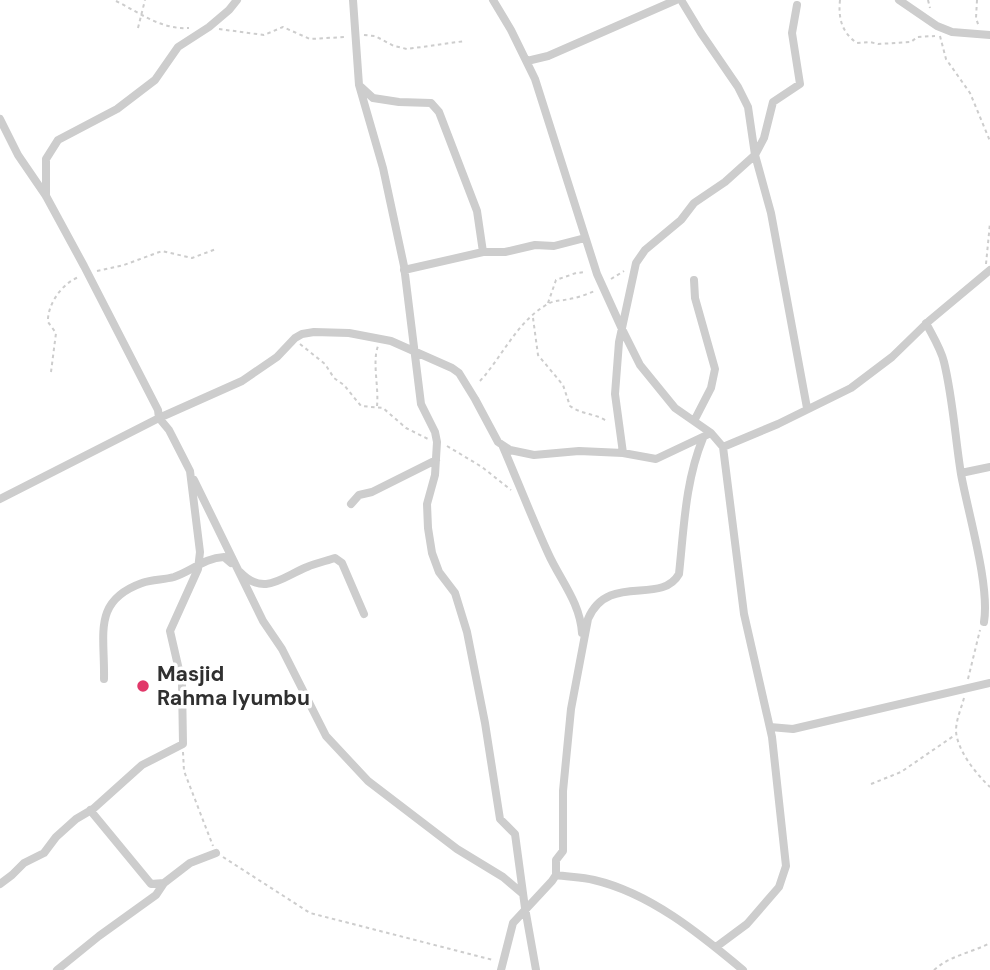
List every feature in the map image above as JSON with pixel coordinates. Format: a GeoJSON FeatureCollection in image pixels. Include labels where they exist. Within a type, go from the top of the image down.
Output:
{"type":"FeatureCollection","features":[{"type":"Feature","properties":{"kind":"street"},"geometry":{"type":"LineString","coordinates":[[46,196],[46,159],[58,140],[117,110],[155,80],[178,47],[209,27],[237,0]]}},
{"type":"Feature","properties":{"kind":"street"},"geometry":{"type":"LineString","coordinates":[[353,0],[359,85],[383,168],[404,270],[421,404],[437,442],[427,504],[432,553],[439,572],[455,593],[467,632],[500,819],[515,834],[524,908],[536,970]]}},
{"type":"Feature","properties":{"kind":"street"},"geometry":{"type":"LineString","coordinates":[[493,0],[527,61],[597,274],[640,365],[675,408],[723,447],[744,614],[770,727],[786,866],[779,887],[747,924],[716,947]]}},
{"type":"Feature","properties":{"kind":"street"},"geometry":{"type":"LineString","coordinates":[[527,61],[548,56],[678,0],[738,87],[748,107],[755,155],[771,213],[807,408]]}},
{"type":"Feature","properties":{"kind":"street"},"geometry":{"type":"LineString","coordinates":[[899,0],[944,29],[988,35]]}},
{"type":"Feature","properties":{"kind":"street"},"geometry":{"type":"LineString","coordinates":[[623,453],[615,394],[622,329],[636,263],[645,250],[681,220],[694,203],[725,182],[755,155],[764,138],[773,102],[800,84],[792,33],[797,5]]}},
{"type":"Feature","properties":{"kind":"street"},"geometry":{"type":"LineString","coordinates":[[359,85],[373,98],[431,103],[439,112],[477,211],[483,252]]}},
{"type":"Feature","properties":{"kind":"street"},"geometry":{"type":"LineString","coordinates":[[0,119],[18,155],[46,196],[88,274],[158,410],[159,418],[169,430],[190,471],[235,567],[263,621],[282,649],[326,736],[368,781],[457,849],[503,877],[523,894]]}},
{"type":"Feature","properties":{"kind":"street"},"geometry":{"type":"LineString","coordinates":[[404,270],[483,252],[505,252],[535,245],[554,246],[585,238]]}},
{"type":"Feature","properties":{"kind":"street"},"geometry":{"type":"LineString","coordinates":[[723,447],[778,424],[851,388],[874,372],[926,323],[987,272]]}},
{"type":"Feature","properties":{"kind":"street"},"geometry":{"type":"LineString","coordinates":[[694,280],[695,298],[715,369],[711,388],[694,421]]}},
{"type":"Feature","properties":{"kind":"street"},"geometry":{"type":"LineString","coordinates":[[926,323],[944,360],[968,513],[978,546],[987,600],[984,622]]}},
{"type":"Feature","properties":{"kind":"street"},"geometry":{"type":"LineString","coordinates":[[0,499],[159,418],[243,381],[277,357],[295,338],[314,332],[349,333],[380,338],[414,350],[459,373],[503,447],[550,557],[578,610],[582,644]]}},
{"type":"Feature","properties":{"kind":"street"},"geometry":{"type":"LineString","coordinates":[[503,447],[534,456],[579,451],[623,453],[656,459],[707,436]]}},
{"type":"Feature","properties":{"kind":"street"},"geometry":{"type":"LineString","coordinates":[[502,966],[509,933],[524,908],[556,875],[556,860],[563,851],[564,791],[571,709],[582,644],[593,606],[611,594],[667,586],[676,580],[679,574],[688,485],[693,464],[707,436]]}},
{"type":"Feature","properties":{"kind":"street"},"geometry":{"type":"LineString","coordinates":[[351,504],[359,495],[372,492],[436,460]]}},
{"type":"Feature","properties":{"kind":"street"},"geometry":{"type":"LineString","coordinates":[[961,473],[990,467]]}},
{"type":"Feature","properties":{"kind":"street"},"geometry":{"type":"LineString","coordinates":[[0,884],[23,863],[44,853],[56,837],[76,819],[142,765],[183,744],[183,683],[170,631],[189,591],[200,552],[190,471]]}},
{"type":"Feature","properties":{"kind":"street"},"geometry":{"type":"LineString","coordinates":[[104,679],[105,618],[113,599],[123,590],[173,577],[198,563],[225,557],[246,579],[261,585],[274,583],[307,567],[335,558],[342,563],[364,614]]}},
{"type":"Feature","properties":{"kind":"street"},"geometry":{"type":"LineString","coordinates":[[770,727],[793,729],[990,682]]}},
{"type":"Feature","properties":{"kind":"street"},"geometry":{"type":"LineString","coordinates":[[90,810],[151,884],[164,883]]}},
{"type":"Feature","properties":{"kind":"street"},"geometry":{"type":"LineString","coordinates":[[57,970],[156,895],[164,883],[190,863],[216,853]]}},
{"type":"Feature","properties":{"kind":"street"},"geometry":{"type":"LineString","coordinates":[[556,875],[594,880],[647,900],[716,947],[743,970]]}},
{"type":"Feature","properties":{"kind":"path"},"geometry":{"type":"LineString","coordinates":[[138,28],[145,0]]}},
{"type":"Feature","properties":{"kind":"path"},"geometry":{"type":"LineString","coordinates":[[841,0],[839,10],[844,31],[857,43],[911,42],[917,37],[940,36],[946,60],[970,93],[990,141]]}},
{"type":"Feature","properties":{"kind":"path"},"geometry":{"type":"LineString","coordinates":[[977,0],[976,18],[979,27],[988,35]]}},
{"type":"Feature","properties":{"kind":"path"},"geometry":{"type":"LineString","coordinates":[[116,1],[172,28],[209,27],[264,35],[283,27],[318,40],[375,36],[394,46],[407,49],[465,41]]}},
{"type":"Feature","properties":{"kind":"path"},"geometry":{"type":"LineString","coordinates":[[987,272],[990,223]]}},
{"type":"Feature","properties":{"kind":"path"},"geometry":{"type":"LineString","coordinates":[[51,372],[57,337],[56,331],[48,322],[49,309],[68,283],[162,250],[192,258],[216,249]]}},
{"type":"Feature","properties":{"kind":"path"},"geometry":{"type":"LineString","coordinates":[[480,381],[517,332],[548,303],[583,296],[636,263]]}},
{"type":"Feature","properties":{"kind":"path"},"geometry":{"type":"LineString","coordinates":[[548,303],[556,280],[576,273],[615,276]]}},
{"type":"Feature","properties":{"kind":"path"},"geometry":{"type":"LineString","coordinates":[[533,316],[538,355],[563,385],[570,406],[596,414],[620,431]]}},
{"type":"Feature","properties":{"kind":"path"},"geometry":{"type":"LineString","coordinates":[[295,338],[326,364],[334,378],[344,385],[361,406],[383,408],[406,428],[482,467],[513,492]]}},
{"type":"Feature","properties":{"kind":"path"},"geometry":{"type":"LineString","coordinates":[[377,407],[378,380],[374,355],[380,338]]}},
{"type":"Feature","properties":{"kind":"path"},"geometry":{"type":"LineString","coordinates":[[984,622],[975,640],[956,735],[971,764],[990,787]]}},
{"type":"Feature","properties":{"kind":"path"},"geometry":{"type":"LineString","coordinates":[[871,784],[901,772],[956,735]]}},
{"type":"Feature","properties":{"kind":"path"},"geometry":{"type":"LineString","coordinates":[[183,744],[184,771],[216,853],[310,913],[502,966]]}},
{"type":"Feature","properties":{"kind":"path"},"geometry":{"type":"LineString","coordinates":[[934,970],[948,959],[972,953],[990,943]]}},
{"type":"Feature","properties":{"kind":"place","name":"Masjid Rahma Iyumbu"},"geometry":{"type":"Point","coordinates":[143,686]}}]}
